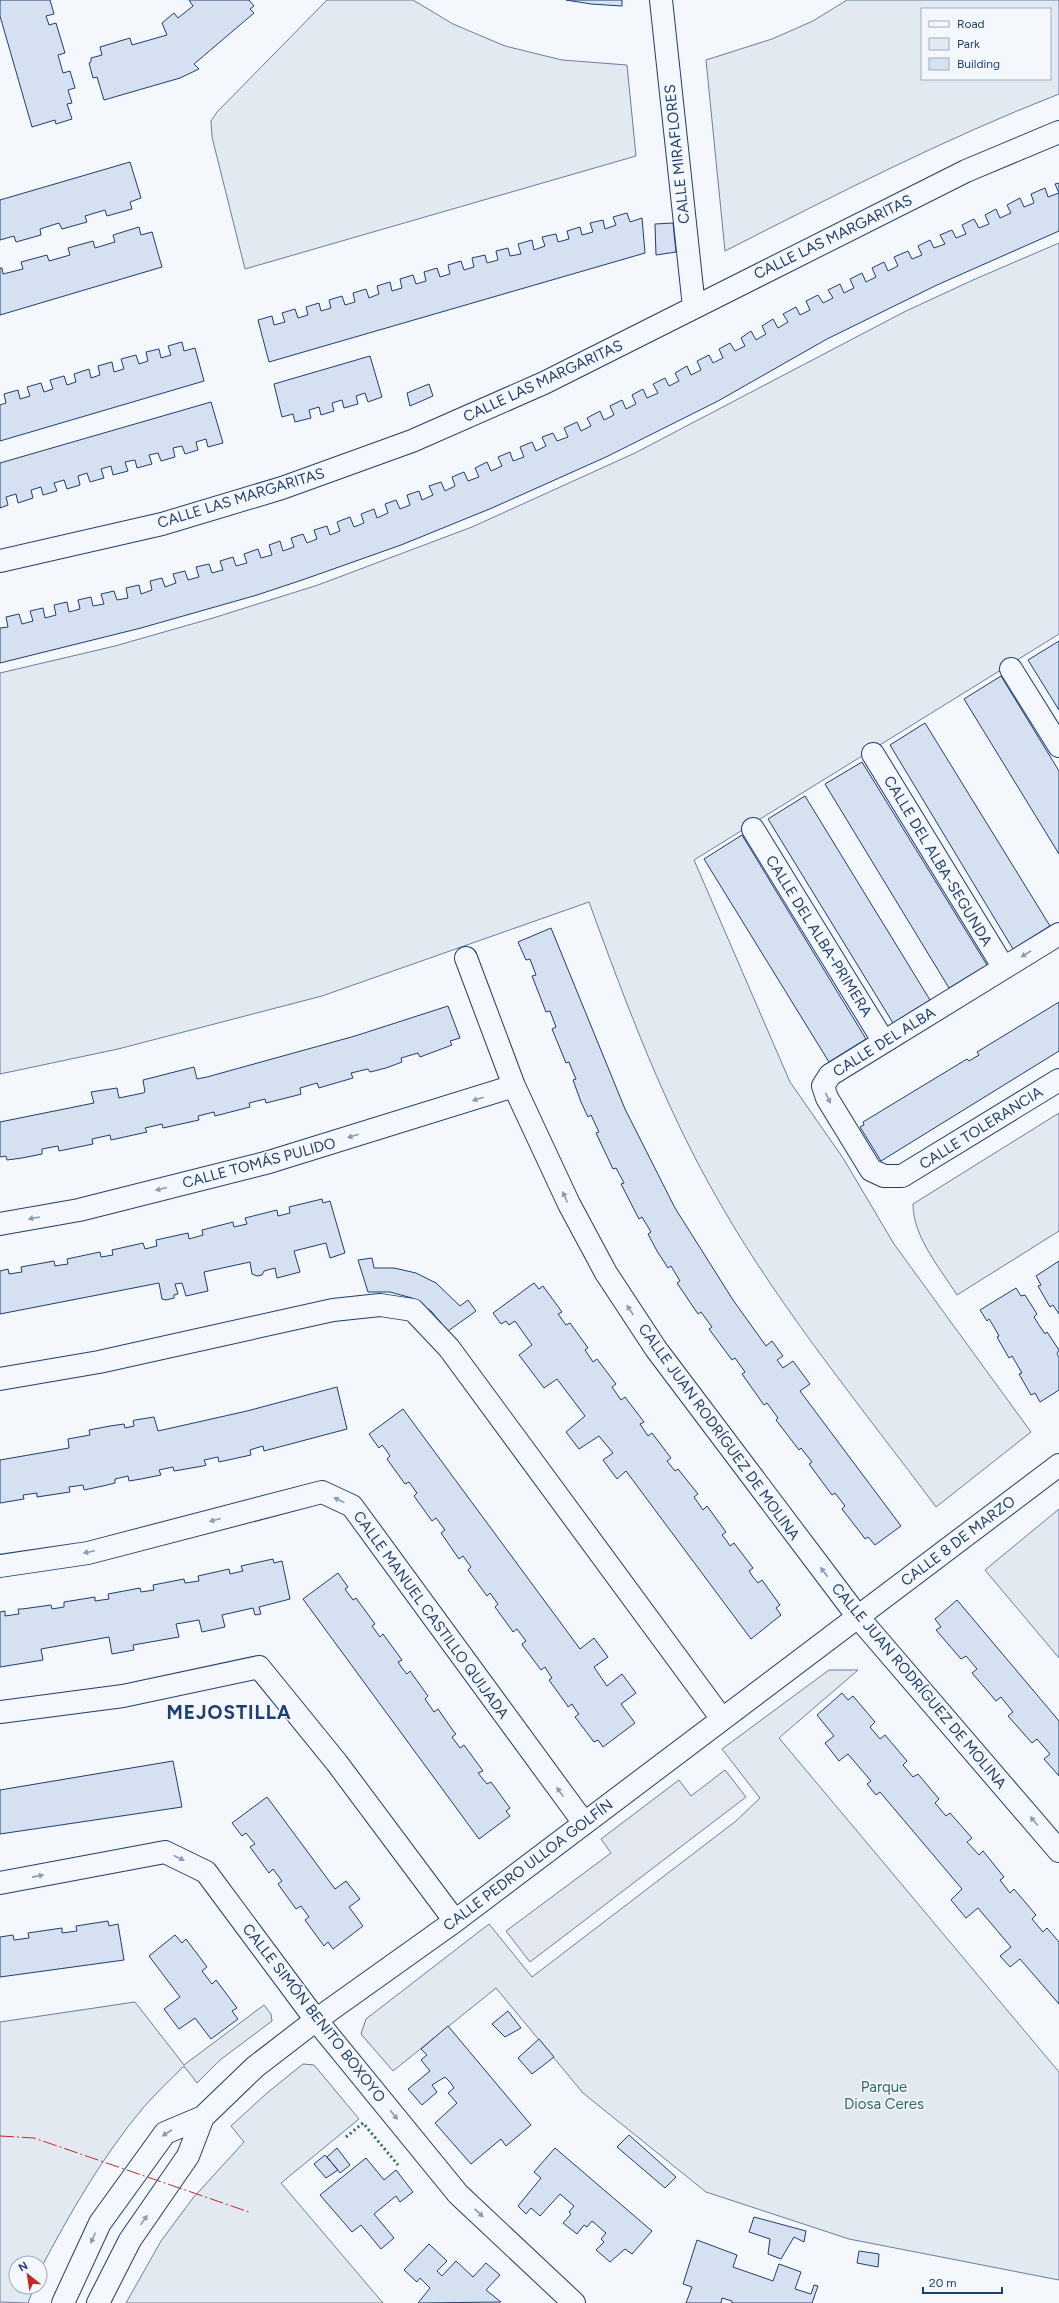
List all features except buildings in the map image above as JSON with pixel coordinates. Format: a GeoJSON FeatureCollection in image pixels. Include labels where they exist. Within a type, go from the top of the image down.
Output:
{"type":"FeatureCollection","features":[{"type":"Feature","properties":{"kind":"street","name":"CALLE MIRAFLORES"},"geometry":{"type":"LineString","coordinates":[[661,0],[694,307]]}},
{"type":"Feature","properties":{"kind":"street","name":"CALLE LAS MARGARITAS"},"geometry":{"type":"LineString","coordinates":[[0,561],[162,524],[282,488],[412,441],[544,383],[966,171],[1059,132]]}},
{"type":"Feature","properties":{"kind":"street"},"geometry":{"type":"LineString","coordinates":[[1011,669],[1059,746]]}},
{"type":"Feature","properties":{"kind":"street","name":"CALLE DEL ALBA-SEGUNDA"},"geometry":{"type":"LineString","coordinates":[[873,754],[1004,968]]}},
{"type":"Feature","properties":{"kind":"street","name":"CALLE DEL ALBA-PRIMERA"},"geometry":{"type":"LineString","coordinates":[[753,829],[884,1042]]}},
{"type":"Feature","properties":{"kind":"street","name":"CALLE DEL ALBA"},"geometry":{"type":"LineString","coordinates":[[902,1176],[884,1176],[871,1170],[827,1098],[823,1086],[830,1075],[1059,934]]}},
{"type":"Feature","properties":{"kind":"street","name":"CALLE JUAN RODRÍGUEZ DE MOLINA"},"geometry":{"type":"LineString","coordinates":[[466,958],[514,1086],[569,1204],[606,1273],[656,1349],[858,1617],[1059,1851]]}},
{"type":"Feature","properties":{"kind":"street","name":"CALLE TOLERANCIA"},"geometry":{"type":"LineString","coordinates":[[902,1176],[1059,1080]]}},
{"type":"Feature","properties":{"kind":"street","name":"CALLE TOMÁS PULIDO"},"geometry":{"type":"LineString","coordinates":[[0,1224],[78,1210],[269,1162],[514,1086]]}},
{"type":"Feature","properties":{"kind":"street"},"geometry":{"type":"LineString","coordinates":[[0,1379],[100,1362],[333,1310],[380,1305],[413,1310],[449,1348],[722,1719]]}},
{"type":"Feature","properties":{"kind":"street","name":"CALLE 8 DE MARZO"},"geometry":{"type":"LineString","coordinates":[[858,1617],[1059,1465]]}},
{"type":"Feature","properties":{"kind":"street","name":"CALLE MANUEL CASTILLO QUIJADA"},"geometry":{"type":"LineString","coordinates":[[0,1566],[88,1553],[322,1492],[352,1506],[584,1823]]}},
{"type":"Feature","properties":{"kind":"street","name":"CALLE PEDRO ULLOA GOLFÍN"},"geometry":{"type":"LineString","coordinates":[[63,2303],[100,2223],[165,2133],[203,2117],[255,2067],[316,2020],[455,1921],[858,1617]]}},
{"type":"Feature","properties":{"kind":"street"},"geometry":{"type":"LineString","coordinates":[[0,1712],[123,1696],[259,1667],[337,1763],[455,1921]]}},
{"type":"Feature","properties":{"kind":"street","name":"CALLE SIMÓN BENITO BOXOYO"},"geometry":{"type":"LineString","coordinates":[[0,1883],[165,1852],[206,1872],[316,2020],[458,2194],[574,2303]]}},
{"type":"Feature","properties":{"kind":"street","name":"CALLE PEDRO ULLOA GOLFÍN"},"geometry":{"type":"LineString","coordinates":[[98,2303],[130,2240],[188,2156],[203,2117]]}},
{"type":"Feature","properties":{"kind":"green space"},"geometry":{"type":"Polygon","coordinates":[[[327,0],[413,0],[453,24],[505,46],[562,60],[627,65],[636,156],[245,269],[212,137],[211,121],[217,112],[327,0]]]}},
{"type":"Feature","properties":{"kind":"green space"},"geometry":{"type":"Polygon","coordinates":[[[847,0],[1059,0],[1059,94],[1016,111],[932,149],[725,251],[706,60],[772,39],[813,21],[847,0]]]}},
{"type":"Feature","properties":{"kind":"green space"},"geometry":{"type":"Polygon","coordinates":[[[1059,243],[1059,634],[694,860],[790,1082],[843,1158],[894,1244],[1031,1432],[936,1507],[824,1359],[770,1283],[721,1205],[682,1132],[648,1056],[589,902],[322,996],[118,1049],[0,1074],[0,673],[115,646],[213,618],[318,585],[472,527],[635,453],[904,312],[1059,243]]]}},
{"type":"Feature","properties":{"kind":"green space"},"geometry":{"type":"Polygon","coordinates":[[[1059,1113],[1059,1231],[957,1295],[922,1240],[914,1216],[913,1204],[1059,1113]]]}},
{"type":"Feature","properties":{"kind":"green space"},"geometry":{"type":"Polygon","coordinates":[[[1059,1509],[1059,1658],[985,1570],[1059,1509]]]}},
{"type":"Feature","properties":{"kind":"green space","name":"Parque Diosa Ceres"},"geometry":{"type":"Polygon","coordinates":[[[829,1670],[858,1670],[779,1738],[1059,2072],[1059,2280],[849,2239],[706,2192],[583,2093],[496,1988],[393,2071],[361,2034],[366,2019],[489,1924],[532,1977],[736,1821],[760,1798],[722,1749],[829,1670]]]}},
{"type":"Feature","properties":{"kind":"green space"},"geometry":{"type":"Polygon","coordinates":[[[135,2002],[184,2065],[264,2005],[271,2014],[272,2021],[220,2060],[197,2083],[184,2066],[158,2092],[128,2127],[100,2166],[48,2255],[8,2255],[8,2295],[31,2295],[28,2303],[0,2302],[0,2022],[135,2002]]]}},
{"type":"Feature","properties":{"kind":"green space"},"geometry":{"type":"Polygon","coordinates":[[[303,2064],[314,2065],[359,2119],[281,2183],[383,2303],[126,2303],[161,2241],[193,2198],[244,2142],[231,2126],[267,2093],[303,2064]]]}},
{"type":"Feature","properties":{"kind":"shaded area"},"geometry":{"type":"Polygon","coordinates":[[[725,1770],[746,1797],[530,1962],[506,1931],[611,1853],[601,1839],[679,1780],[691,1796],[725,1770]]]}},
{"type":"Feature","properties":{"kind":"hedge"},"geometry":{"type":"LineString","coordinates":[[346,2137],[363,2123],[398,2165]]}},
{"type":"Feature","properties":{"kind":"power"},"geometry":{"type":"LineString","coordinates":[[0,2136],[34,2138],[249,2212]]}},
{"type":"Feature","properties":{"kind":"district","name":"MEJOSTILLA"},"geometry":{"type":"Point","coordinates":[229,1712]}}]}
